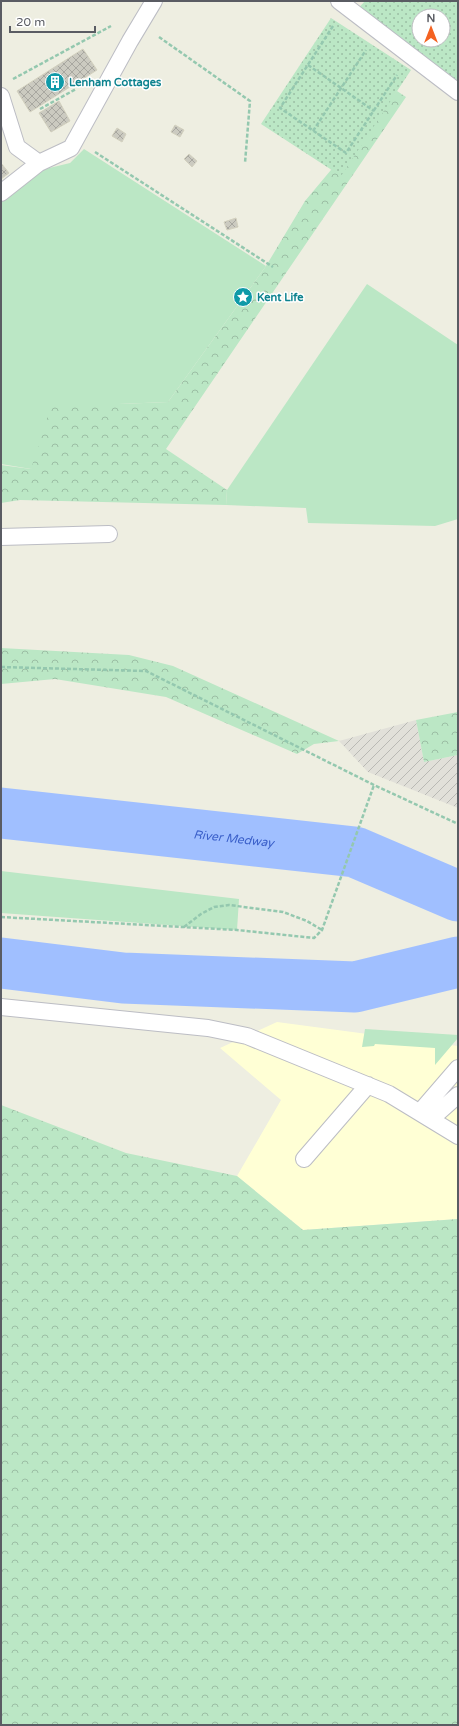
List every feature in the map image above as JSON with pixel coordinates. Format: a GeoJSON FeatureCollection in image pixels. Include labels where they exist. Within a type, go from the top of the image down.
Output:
{"type":"FeatureCollection","features":[{"type":"Feature","properties":{"kind":"lane"},"geometry":{"type":"LineString","coordinates":[[1,193],[38,163],[71,148],[154,1]]}},
{"type":"Feature","properties":{"kind":"lane"},"geometry":{"type":"LineString","coordinates":[[342,4],[458,92]]}},
{"type":"Feature","properties":{"kind":"lane"},"geometry":{"type":"LineString","coordinates":[[4,89],[17,147],[38,163]]}},
{"type":"Feature","properties":{"kind":"lane"},"geometry":{"type":"LineString","coordinates":[[1,537],[109,534]]}},
{"type":"Feature","properties":{"kind":"lane"},"geometry":{"type":"LineString","coordinates":[[1,1007],[208,1028],[247,1036],[389,1094],[458,1136]]}},
{"type":"Feature","properties":{"kind":"lane"},"geometry":{"type":"LineString","coordinates":[[426,1116],[458,1068]]}},
{"type":"Feature","properties":{"kind":"lane"},"geometry":{"type":"LineString","coordinates":[[304,1159],[368,1086]]}},
{"type":"Feature","properties":{"kind":"lane"},"geometry":{"type":"LineString","coordinates":[[426,1116],[458,1095]]}},
{"type":"Feature","properties":{"kind":"path"},"geometry":{"type":"LineString","coordinates":[[342,4],[308,65],[280,108],[346,153],[410,56]]}},
{"type":"Feature","properties":{"kind":"path"},"geometry":{"type":"LineString","coordinates":[[4,89],[109,27],[143,19],[250,101],[246,163]]}},
{"type":"Feature","properties":{"kind":"path"},"geometry":{"type":"LineString","coordinates":[[313,131],[369,47]]}},
{"type":"Feature","properties":{"kind":"path"},"geometry":{"type":"LineString","coordinates":[[308,65],[374,111]]}},
{"type":"Feature","properties":{"kind":"path"},"geometry":{"type":"LineString","coordinates":[[40,109],[91,81],[106,85]]}},
{"type":"Feature","properties":{"kind":"path"},"geometry":{"type":"LineString","coordinates":[[76,140],[273,267]]}},
{"type":"Feature","properties":{"kind":"path"},"geometry":{"type":"LineString","coordinates":[[1,667],[146,670],[374,785],[458,824]]}},
{"type":"Feature","properties":{"kind":"path"},"geometry":{"type":"LineString","coordinates":[[1,917],[237,930],[314,938],[322,930],[374,785]]}},
{"type":"Feature","properties":{"kind":"path"},"geometry":{"type":"LineString","coordinates":[[183,927],[214,907],[230,905],[283,912],[307,921],[322,930]]}},
{"type":"Feature","properties":{"kind":"shaded area"},"geometry":{"type":"Polygon","coordinates":[[[416,720],[424,762],[458,755],[458,808],[368,772],[339,741],[416,720]]]}},
{"type":"Feature","properties":{"kind":"shaded area"},"geometry":{"type":"Polygon","coordinates":[[[277,1022],[458,1046],[458,1219],[303,1230],[237,1176],[281,1100],[220,1048],[277,1022]]]}},
{"type":"Feature","properties":{"kind":"green space"},"geometry":{"type":"Polygon","coordinates":[[[365,1],[458,1],[458,86],[354,13],[365,1]]]}},
{"type":"Feature","properties":{"kind":"green space"},"geometry":{"type":"Polygon","coordinates":[[[331,18],[411,70],[341,176],[261,124],[331,18]]]}},
{"type":"Feature","properties":{"kind":"green space"},"geometry":{"type":"Polygon","coordinates":[[[397,91],[406,97],[166,449],[227,490],[226,505],[20,500],[1,503],[1,465],[31,469],[52,402],[119,404],[168,402],[266,266],[305,201],[397,91]]]}},
{"type":"Feature","properties":{"kind":"green space"},"geometry":{"type":"Polygon","coordinates":[[[84,149],[266,266],[168,402],[119,404],[31,469],[1,464],[1,201],[41,170],[70,163],[84,149]]]}},
{"type":"Feature","properties":{"kind":"green space"},"geometry":{"type":"Polygon","coordinates":[[[367,284],[458,345],[458,519],[435,526],[308,523],[306,508],[226,505],[227,490],[367,284]]]}},
{"type":"Feature","properties":{"kind":"green space"},"geometry":{"type":"Polygon","coordinates":[[[1,648],[129,655],[173,666],[339,741],[314,744],[297,754],[166,697],[55,679],[1,684],[1,648]]]}},
{"type":"Feature","properties":{"kind":"green space"},"geometry":{"type":"Polygon","coordinates":[[[458,712],[458,755],[424,762],[416,720],[458,712]]]}},
{"type":"Feature","properties":{"kind":"green space"},"geometry":{"type":"Polygon","coordinates":[[[1,871],[239,899],[237,930],[1,913],[1,871]]]}},
{"type":"Feature","properties":{"kind":"green space"},"geometry":{"type":"Polygon","coordinates":[[[365,1029],[458,1035],[458,1038],[435,1065],[435,1048],[375,1044],[374,1046],[362,1047],[365,1029]]]}},
{"type":"Feature","properties":{"kind":"green space"},"geometry":{"type":"Polygon","coordinates":[[[1,1105],[126,1153],[237,1176],[303,1230],[458,1219],[458,1725],[1,1725],[1,1105]]]}},
{"type":"Feature","properties":{"kind":"building","name":"Lenham Cottages"},"geometry":{"type":"Polygon","coordinates":[[[83,49],[97,70],[30,112],[17,91],[83,49]]]}},
{"type":"Feature","properties":{"kind":"building"},"geometry":{"type":"Polygon","coordinates":[[[59,101],[70,121],[51,132],[39,113],[59,101]]]}},
{"type":"Feature","properties":{"kind":"building"},"geometry":{"type":"Polygon","coordinates":[[[175,125],[184,130],[180,137],[171,132],[175,125]]]}},
{"type":"Feature","properties":{"kind":"building"},"geometry":{"type":"Polygon","coordinates":[[[117,128],[126,134],[122,142],[112,136],[117,128]]]}},
{"type":"Feature","properties":{"kind":"building"},"geometry":{"type":"Polygon","coordinates":[[[189,154],[197,161],[192,167],[184,159],[189,154]]]}},
{"type":"Feature","properties":{"kind":"building"},"geometry":{"type":"Polygon","coordinates":[[[1,163],[9,173],[1,179],[1,163]]]}},
{"type":"Feature","properties":{"kind":"building"},"geometry":{"type":"Polygon","coordinates":[[[236,218],[238,227],[227,230],[224,222],[236,218]]]}},
{"type":"Feature","properties":{"kind":"waterway","name":"River Medway"},"geometry":{"type":"LineString","coordinates":[[1,813],[355,852],[458,896]]}},
{"type":"Feature","properties":{"kind":"waterway","name":"River Medway"},"geometry":{"type":"LineString","coordinates":[[1,963],[123,978],[355,987],[458,962]]}},
{"type":"Feature","properties":{"kind":"place","name":"Lenham Cottages"},"geometry":{"type":"Point","coordinates":[55,82]}},
{"type":"Feature","properties":{"kind":"place","name":"Kent Life"},"geometry":{"type":"Point","coordinates":[243,297]}}]}
